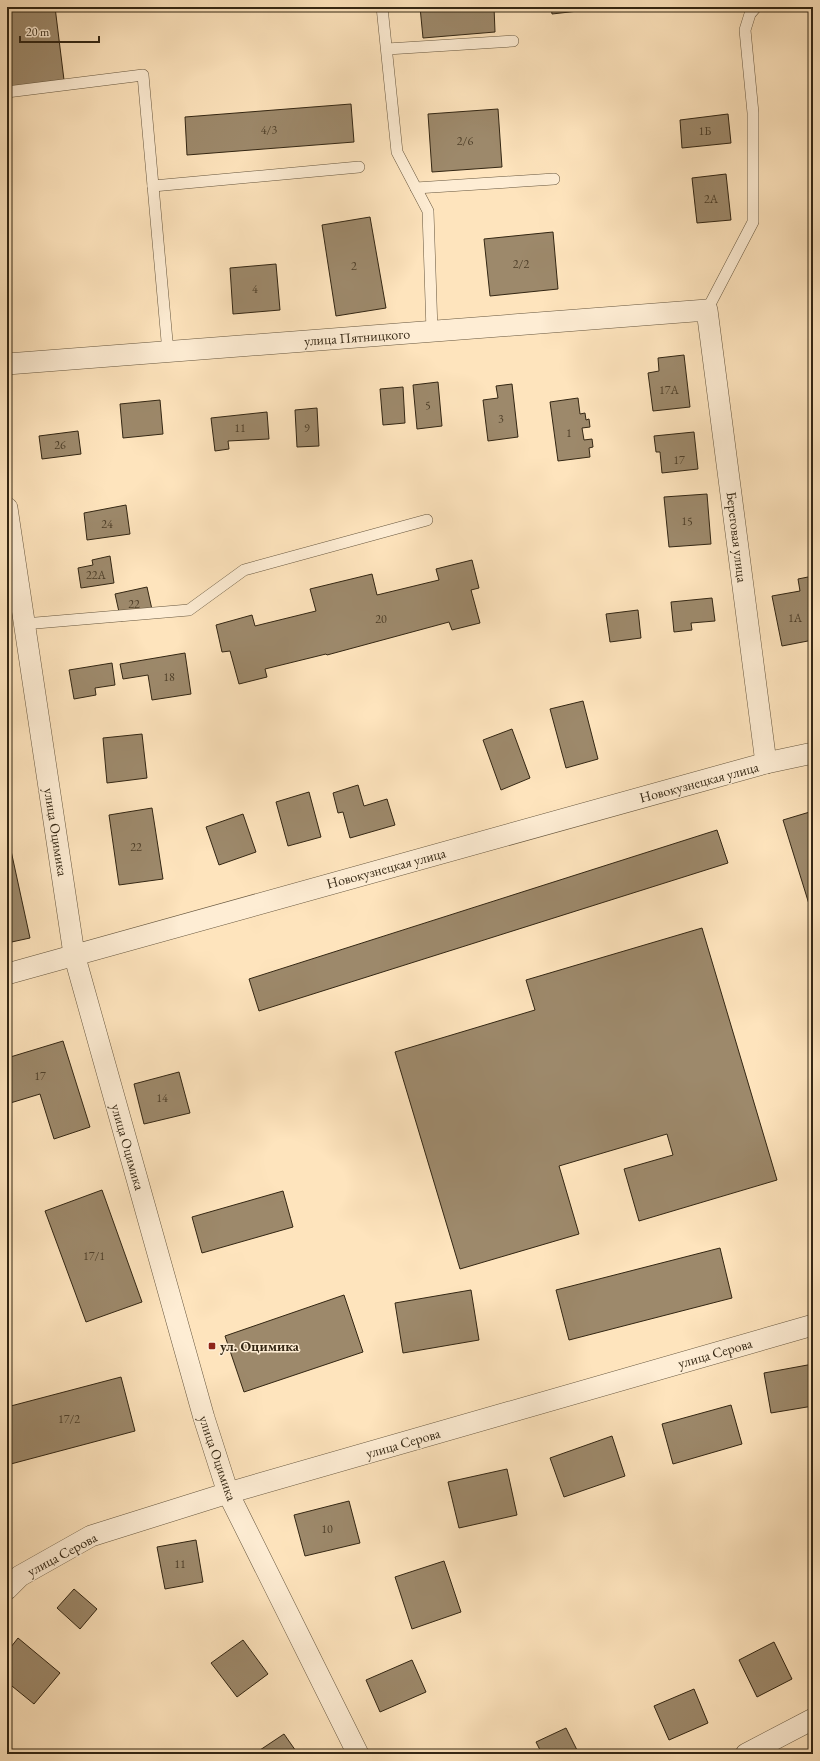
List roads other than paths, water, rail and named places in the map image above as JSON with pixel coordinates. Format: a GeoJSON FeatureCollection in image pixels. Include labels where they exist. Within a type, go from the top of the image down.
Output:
{"type":"FeatureCollection","features":[{"type":"Feature","properties":{"kind":"street","name":"улица Пятницкого"},"geometry":{"type":"LineString","coordinates":[[7,364],[707,310]]}},
{"type":"Feature","properties":{"kind":"street","name":"Береговая улица"},"geometry":{"type":"LineString","coordinates":[[707,310],[766,764]]}},
{"type":"Feature","properties":{"kind":"street","name":"улица Оцимика"},"geometry":{"type":"LineString","coordinates":[[7,508],[74,954],[202,1410],[228,1493],[358,1754]]}},
{"type":"Feature","properties":{"kind":"street","name":"Новокузнецкая улица"},"geometry":{"type":"LineString","coordinates":[[7,974],[74,954],[766,764],[813,753]]}},
{"type":"Feature","properties":{"kind":"street","name":"улица Серова"},"geometry":{"type":"LineString","coordinates":[[7,1589],[20,1576],[91,1536],[228,1493],[813,1325]]}},
{"type":"Feature","properties":{"kind":"street"},"geometry":{"type":"LineString","coordinates":[[746,1754],[813,1718]]}},
{"type":"Feature","properties":{"kind":"lane"},"geometry":{"type":"LineString","coordinates":[[382,7],[397,152],[428,211],[432,331]]}},
{"type":"Feature","properties":{"kind":"lane"},"geometry":{"type":"LineString","coordinates":[[707,310],[753,222],[753,113],[745,30],[750,14],[756,7]]}},
{"type":"Feature","properties":{"kind":"lane"},"geometry":{"type":"LineString","coordinates":[[387,49],[513,41]]}},
{"type":"Feature","properties":{"kind":"lane"},"geometry":{"type":"LineString","coordinates":[[7,92],[143,75],[168,352]]}},
{"type":"Feature","properties":{"kind":"lane"},"geometry":{"type":"LineString","coordinates":[[153,186],[360,167]]}},
{"type":"Feature","properties":{"kind":"lane"},"geometry":{"type":"LineString","coordinates":[[416,188],[554,179]]}},
{"type":"Feature","properties":{"kind":"lane"},"geometry":{"type":"LineString","coordinates":[[24,624],[189,610],[244,570],[427,520]]}},
{"type":"Feature","properties":{"kind":"place","name":"ул. Оцимика"},"geometry":{"type":"Point","coordinates":[212,1346]}}]}
